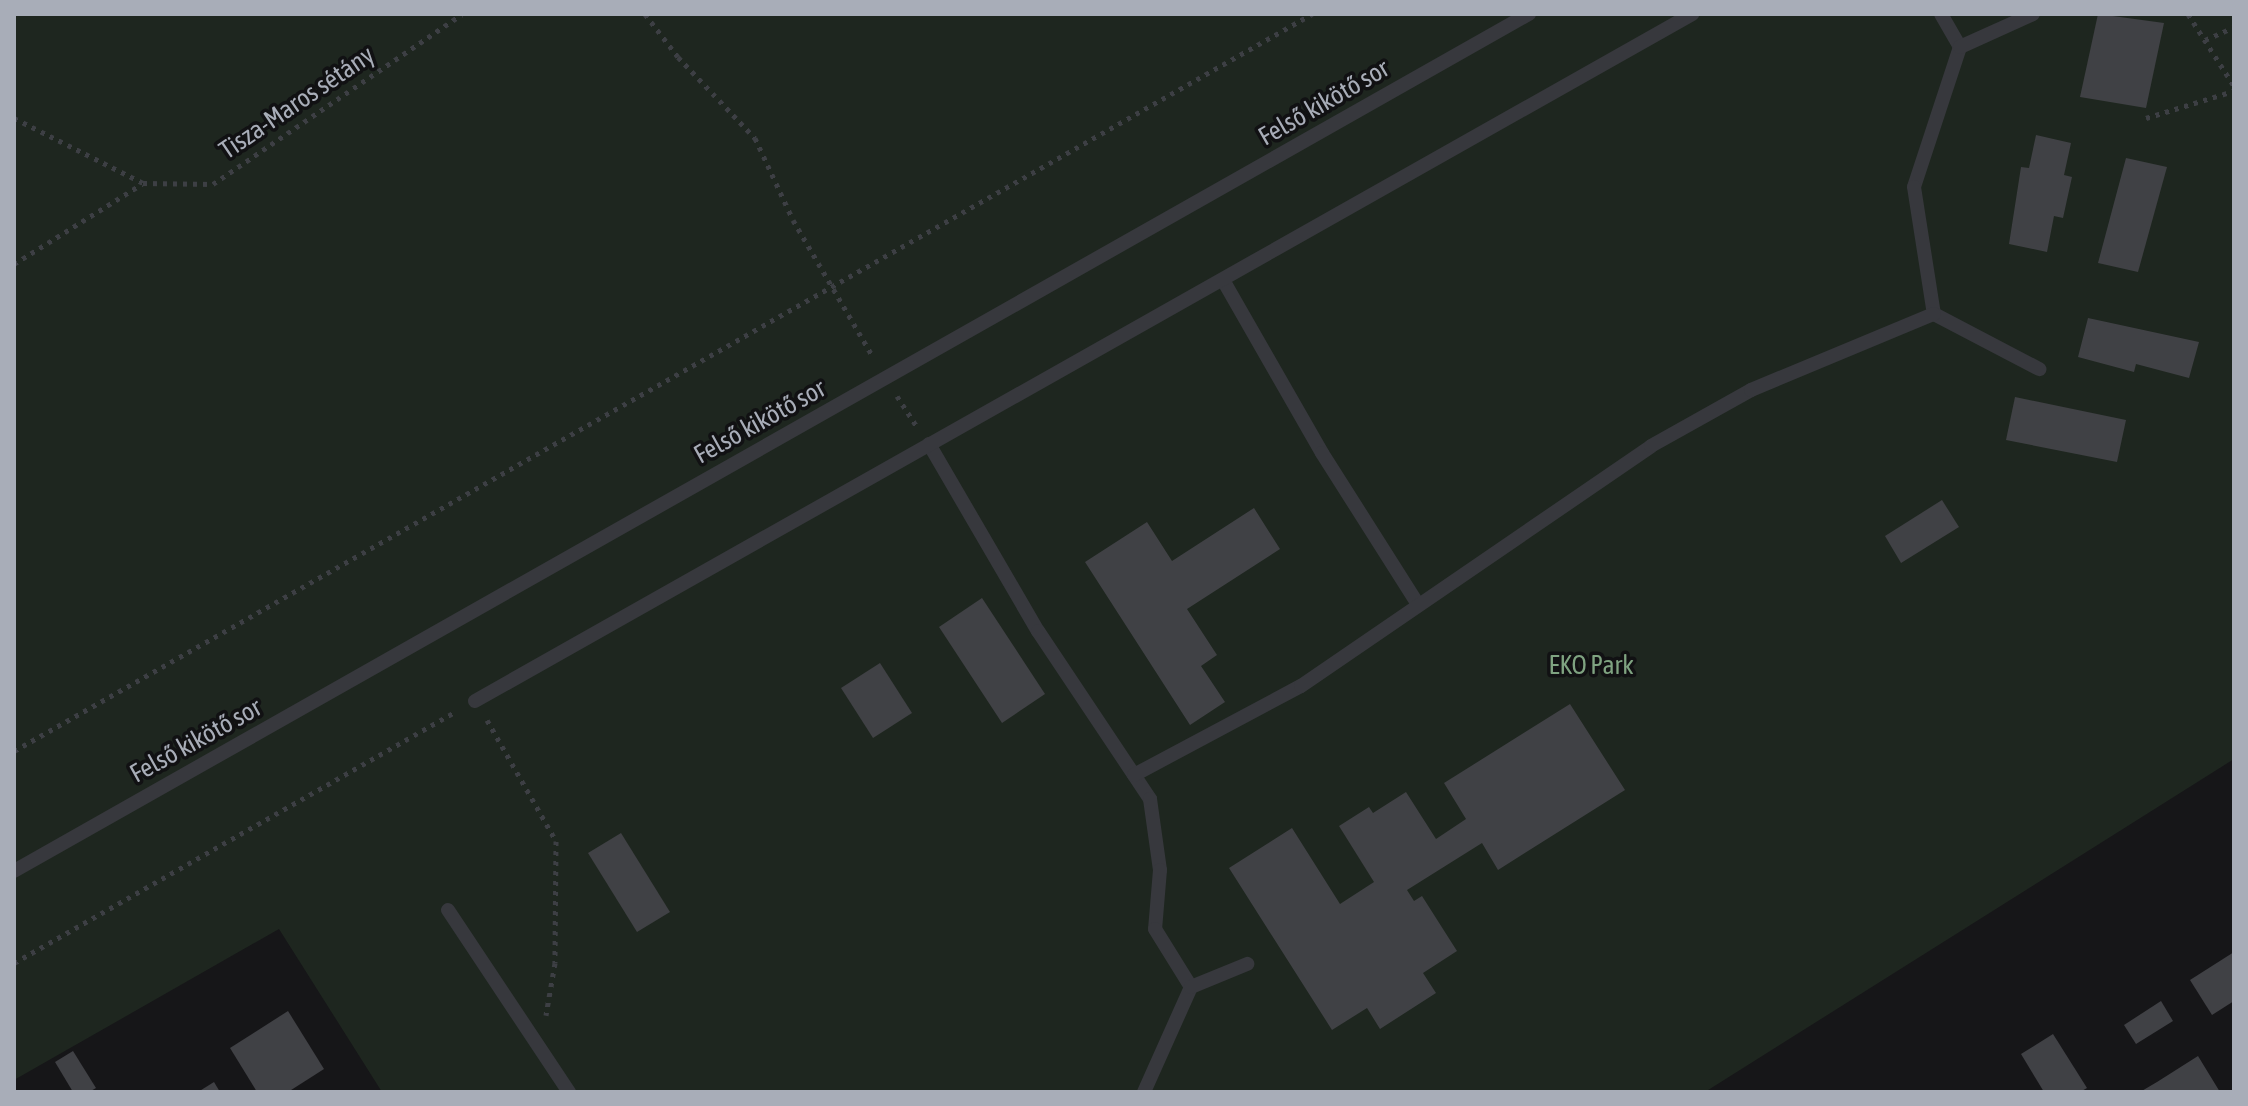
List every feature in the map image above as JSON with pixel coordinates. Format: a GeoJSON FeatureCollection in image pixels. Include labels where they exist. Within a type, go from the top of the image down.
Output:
{"type":"FeatureCollection","features":[{"type":"Feature","properties":{"kind":"lane","name":"Felső kikötő sor"},"geometry":{"type":"LineString","coordinates":[[14,871],[1529,14]]}},
{"type":"Feature","properties":{"kind":"lane"},"geometry":{"type":"LineString","coordinates":[[475,701],[1692,14]]}},
{"type":"Feature","properties":{"kind":"lane"},"geometry":{"type":"LineString","coordinates":[[1941,14],[1960,47]]}},
{"type":"Feature","properties":{"kind":"lane"},"geometry":{"type":"LineString","coordinates":[[1934,314],[1914,187],[1960,47],[2033,14]]}},
{"type":"Feature","properties":{"kind":"lane"},"geometry":{"type":"LineString","coordinates":[[1223,280],[1314,441],[1418,604]]}},
{"type":"Feature","properties":{"kind":"lane"},"geometry":{"type":"LineString","coordinates":[[1934,314],[2039,369]]}},
{"type":"Feature","properties":{"kind":"lane"},"geometry":{"type":"LineString","coordinates":[[1134,775],[1301,686],[1664,439],[1751,390],[1934,314]]}},
{"type":"Feature","properties":{"kind":"lane"},"geometry":{"type":"LineString","coordinates":[[929,444],[991,556],[1150,799],[1160,870],[1155,929],[1191,987]]}},
{"type":"Feature","properties":{"kind":"lane"},"geometry":{"type":"LineString","coordinates":[[448,910],[569,1092]]}},
{"type":"Feature","properties":{"kind":"lane"},"geometry":{"type":"LineString","coordinates":[[1144,1092],[1191,987],[1247,964]]}},
{"type":"Feature","properties":{"kind":"path","name":"Tisza-Maros sétány"},"geometry":{"type":"LineString","coordinates":[[14,118],[143,183],[213,184],[462,14]]}},
{"type":"Feature","properties":{"kind":"path"},"geometry":{"type":"LineString","coordinates":[[645,14],[678,57],[755,138],[793,220],[834,283],[885,379],[929,444]]}},
{"type":"Feature","properties":{"kind":"path"},"geometry":{"type":"LineString","coordinates":[[14,751],[1312,14]]}},
{"type":"Feature","properties":{"kind":"path"},"geometry":{"type":"LineString","coordinates":[[2146,118],[2234,88],[2188,14]]}},
{"type":"Feature","properties":{"kind":"path"},"geometry":{"type":"LineString","coordinates":[[2205,40],[2234,27]]}},
{"type":"Feature","properties":{"kind":"path"},"geometry":{"type":"LineString","coordinates":[[14,264],[143,183]]}},
{"type":"Feature","properties":{"kind":"path"},"geometry":{"type":"LineString","coordinates":[[14,963],[475,701],[556,841],[555,963],[541,1049]]}},
{"type":"Feature","properties":{"kind":"green space","name":"EKO Park"},"geometry":{"type":"Polygon","coordinates":[[[14,14],[2234,14],[2234,759],[1705,1092],[382,1092],[279,929],[14,1080],[14,14]]]}},
{"type":"Feature","properties":{"kind":"building"},"geometry":{"type":"Polygon","coordinates":[[[2098,14],[2164,23],[2146,108],[2080,97],[2098,14]]]}},
{"type":"Feature","properties":{"kind":"building"},"geometry":{"type":"Polygon","coordinates":[[[2036,135],[2071,143],[2064,175],[2072,177],[2063,218],[2054,216],[2047,252],[2009,244],[2021,167],[2029,168],[2036,135]]]}},
{"type":"Feature","properties":{"kind":"building"},"geometry":{"type":"Polygon","coordinates":[[[2126,158],[2167,167],[2138,272],[2098,263],[2126,158]]]}},
{"type":"Feature","properties":{"kind":"building"},"geometry":{"type":"Polygon","coordinates":[[[2088,318],[2199,342],[2189,378],[2136,364],[2134,372],[2078,357],[2088,318]]]}},
{"type":"Feature","properties":{"kind":"building"},"geometry":{"type":"Polygon","coordinates":[[[2015,397],[2126,420],[2117,462],[2006,440],[2015,397]]]}},
{"type":"Feature","properties":{"kind":"building"},"geometry":{"type":"Polygon","coordinates":[[[1942,500],[1959,527],[1901,563],[1885,536],[1942,500]]]}},
{"type":"Feature","properties":{"kind":"building"},"geometry":{"type":"Polygon","coordinates":[[[1254,508],[1280,549],[1187,609],[1217,655],[1201,666],[1225,702],[1190,725],[1085,562],[1147,522],[1172,561],[1254,508]]]}},
{"type":"Feature","properties":{"kind":"building"},"geometry":{"type":"Polygon","coordinates":[[[982,598],[1045,694],[1002,723],[939,627],[982,598]]]}},
{"type":"Feature","properties":{"kind":"building"},"geometry":{"type":"Polygon","coordinates":[[[880,663],[912,713],[873,738],[841,688],[880,663]]]}},
{"type":"Feature","properties":{"kind":"building"},"geometry":{"type":"Polygon","coordinates":[[[1570,704],[1625,790],[1498,870],[1482,843],[1407,890],[1414,901],[1422,896],[1457,951],[1423,973],[1436,993],[1380,1029],[1367,1008],[1332,1030],[1229,868],[1292,828],[1340,904],[1374,882],[1339,826],[1369,807],[1373,813],[1406,792],[1436,839],[1466,819],[1444,783],[1570,704]]]}},
{"type":"Feature","properties":{"kind":"building"},"geometry":{"type":"Polygon","coordinates":[[[621,833],[670,912],[637,932],[588,853],[621,833]]]}},
{"type":"Feature","properties":{"kind":"building"},"geometry":{"type":"Polygon","coordinates":[[[2234,952],[2234,1001],[2212,1015],[2190,980],[2234,952]]]}},
{"type":"Feature","properties":{"kind":"building"},"geometry":{"type":"Polygon","coordinates":[[[2161,1001],[2173,1021],[2136,1044],[2124,1025],[2161,1001]]]}},
{"type":"Feature","properties":{"kind":"building"},"geometry":{"type":"Polygon","coordinates":[[[288,1011],[324,1069],[288,1092],[257,1092],[230,1048],[288,1011]]]}},
{"type":"Feature","properties":{"kind":"building"},"geometry":{"type":"Polygon","coordinates":[[[2053,1034],[2087,1088],[2080,1092],[2044,1092],[2021,1054],[2053,1034]]]}},
{"type":"Feature","properties":{"kind":"building"},"geometry":{"type":"Polygon","coordinates":[[[73,1051],[96,1088],[89,1092],[73,1092],[55,1062],[73,1051]]]}},
{"type":"Feature","properties":{"kind":"building"},"geometry":{"type":"Polygon","coordinates":[[[2198,1056],[2220,1092],[2140,1092],[2157,1082],[2198,1056]]]}},
{"type":"Feature","properties":{"kind":"building"},"geometry":{"type":"Polygon","coordinates":[[[214,1082],[220,1092],[198,1092],[214,1082]]]}}]}
